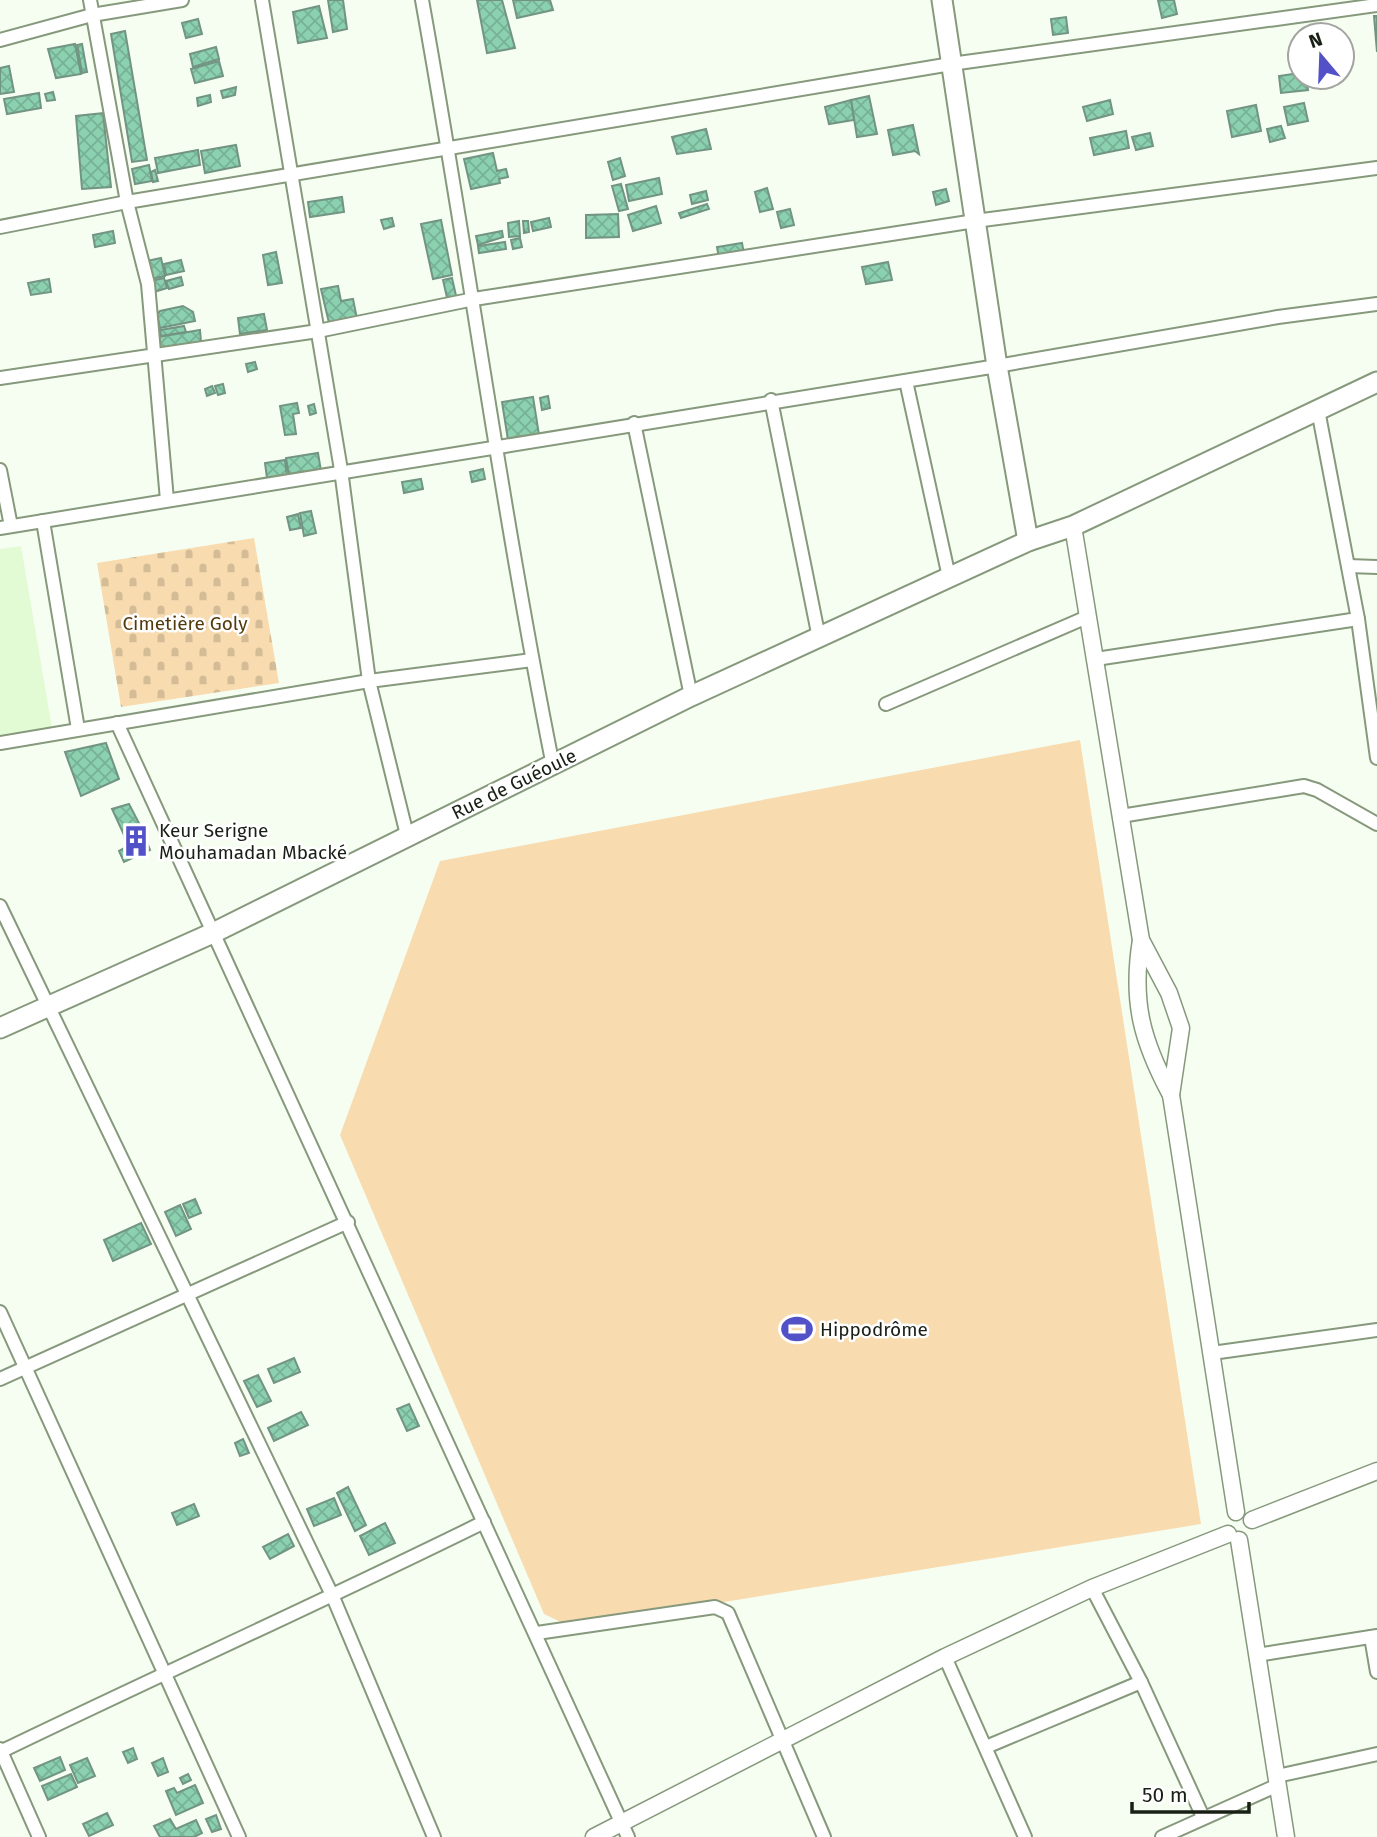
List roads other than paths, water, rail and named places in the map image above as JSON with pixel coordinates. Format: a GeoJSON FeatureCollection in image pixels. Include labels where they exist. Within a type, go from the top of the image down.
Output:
{"type":"FeatureCollection","features":[{"type":"Feature","properties":{"kind":"main road"},"geometry":{"type":"LineString","coordinates":[[942,0],[997,366],[1028,541]]}},
{"type":"Feature","properties":{"kind":"main road","name":"Rue de Guéoule"},"geometry":{"type":"LineString","coordinates":[[0,1028],[215,932],[691,696],[1028,541],[1073,526],[1377,382]]}},
{"type":"Feature","properties":{"kind":"street"},"geometry":{"type":"LineString","coordinates":[[90,0],[127,202],[148,284],[166,500]]}},
{"type":"Feature","properties":{"kind":"street"},"geometry":{"type":"LineString","coordinates":[[0,40],[92,15],[182,0]]}},
{"type":"Feature","properties":{"kind":"street"},"geometry":{"type":"LineString","coordinates":[[262,0],[341,470],[369,681],[407,835]]}},
{"type":"Feature","properties":{"kind":"street"},"geometry":{"type":"LineString","coordinates":[[422,0],[474,299],[495,446],[553,766]]}},
{"type":"Feature","properties":{"kind":"street"},"geometry":{"type":"LineString","coordinates":[[0,227],[127,202],[951,64],[1377,5]]}},
{"type":"Feature","properties":{"kind":"street"},"geometry":{"type":"LineString","coordinates":[[0,378],[318,331],[474,299],[975,221],[1377,168]]}},
{"type":"Feature","properties":{"kind":"street"},"geometry":{"type":"LineString","coordinates":[[0,470],[6,527],[771,400],[997,366],[1278,317],[1377,304]]}},
{"type":"Feature","properties":{"kind":"street"},"geometry":{"type":"LineString","coordinates":[[906,381],[949,577]]}},
{"type":"Feature","properties":{"kind":"street"},"geometry":{"type":"LineString","coordinates":[[771,400],[819,638]]}},
{"type":"Feature","properties":{"kind":"street"},"geometry":{"type":"LineString","coordinates":[[1318,410],[1373,706],[1377,758]]}},
{"type":"Feature","properties":{"kind":"street"},"geometry":{"type":"LineString","coordinates":[[635,423],[691,696]]}},
{"type":"Feature","properties":{"kind":"street"},"geometry":{"type":"LineString","coordinates":[[43,521],[78,729]]}},
{"type":"Feature","properties":{"kind":"street"},"geometry":{"type":"LineString","coordinates":[[1073,526],[1141,940],[1136,974],[1139,1015],[1151,1054],[1171,1096],[1236,1512]]}},
{"type":"Feature","properties":{"kind":"street"},"geometry":{"type":"LineString","coordinates":[[1348,566],[1377,567]]}},
{"type":"Feature","properties":{"kind":"street"},"geometry":{"type":"LineString","coordinates":[[886,704],[1087,617]]}},
{"type":"Feature","properties":{"kind":"street"},"geometry":{"type":"LineString","coordinates":[[1096,659],[1358,619]]}},
{"type":"Feature","properties":{"kind":"street"},"geometry":{"type":"LineString","coordinates":[[0,743],[369,681],[532,660]]}},
{"type":"Feature","properties":{"kind":"street"},"geometry":{"type":"LineString","coordinates":[[117,723],[537,1633],[625,1830]]}},
{"type":"Feature","properties":{"kind":"street"},"geometry":{"type":"LineString","coordinates":[[1121,816],[1304,786],[1317,790],[1377,824]]}},
{"type":"Feature","properties":{"kind":"street"},"geometry":{"type":"LineString","coordinates":[[0,906],[333,1597],[434,1837]]}},
{"type":"Feature","properties":{"kind":"street"},"geometry":{"type":"LineString","coordinates":[[1141,940],[1169,993],[1181,1028],[1171,1096]]}},
{"type":"Feature","properties":{"kind":"street"},"geometry":{"type":"LineString","coordinates":[[0,1379],[348,1222]]}},
{"type":"Feature","properties":{"kind":"street"},"geometry":{"type":"LineString","coordinates":[[0,1312],[239,1837]]}},
{"type":"Feature","properties":{"kind":"street"},"geometry":{"type":"LineString","coordinates":[[1212,1353],[1377,1330]]}},
{"type":"Feature","properties":{"kind":"street"},"geometry":{"type":"LineString","coordinates":[[1251,1520],[1377,1471]]}},
{"type":"Feature","properties":{"kind":"street"},"geometry":{"type":"LineString","coordinates":[[594,1837],[625,1830],[783,1740],[946,1657],[1092,1588],[1233,1537],[1251,1533],[1251,1520],[1245,1514],[1236,1512]]}},
{"type":"Feature","properties":{"kind":"street"},"geometry":{"type":"LineString","coordinates":[[1236,1512],[1226,1521],[1233,1537],[1257,1655],[1286,1837]]}},
{"type":"Feature","properties":{"kind":"street"},"geometry":{"type":"LineString","coordinates":[[39,1837],[0,1751],[164,1672],[333,1597],[484,1521]]}},
{"type":"Feature","properties":{"kind":"street"},"geometry":{"type":"LineString","coordinates":[[1092,1588],[1141,1682],[1203,1817]]}},
{"type":"Feature","properties":{"kind":"street"},"geometry":{"type":"LineString","coordinates":[[537,1633],[715,1607],[728,1613],[824,1837]]}},
{"type":"Feature","properties":{"kind":"street"},"geometry":{"type":"LineString","coordinates":[[1257,1655],[1374,1637],[1377,1672]]}},
{"type":"Feature","properties":{"kind":"street"},"geometry":{"type":"LineString","coordinates":[[946,1657],[1025,1837]]}},
{"type":"Feature","properties":{"kind":"street"},"geometry":{"type":"LineString","coordinates":[[986,1746],[1141,1682]]}},
{"type":"Feature","properties":{"kind":"street"},"geometry":{"type":"LineString","coordinates":[[1162,1837],[1277,1780],[1377,1754]]}},
{"type":"Feature","properties":{"kind":"place","name":"Keur Serigne Mouhamadan Mbacké"},"geometry":{"type":"Point","coordinates":[136,841]}},
{"type":"Feature","properties":{"kind":"place","name":"Hippodrôme"},"geometry":{"type":"Point","coordinates":[797,1329]}},
{"type":"Feature","properties":{"kind":"park label","name":"Cimetière Goly"},"geometry":{"type":"Point","coordinates":[185,623]}}]}
